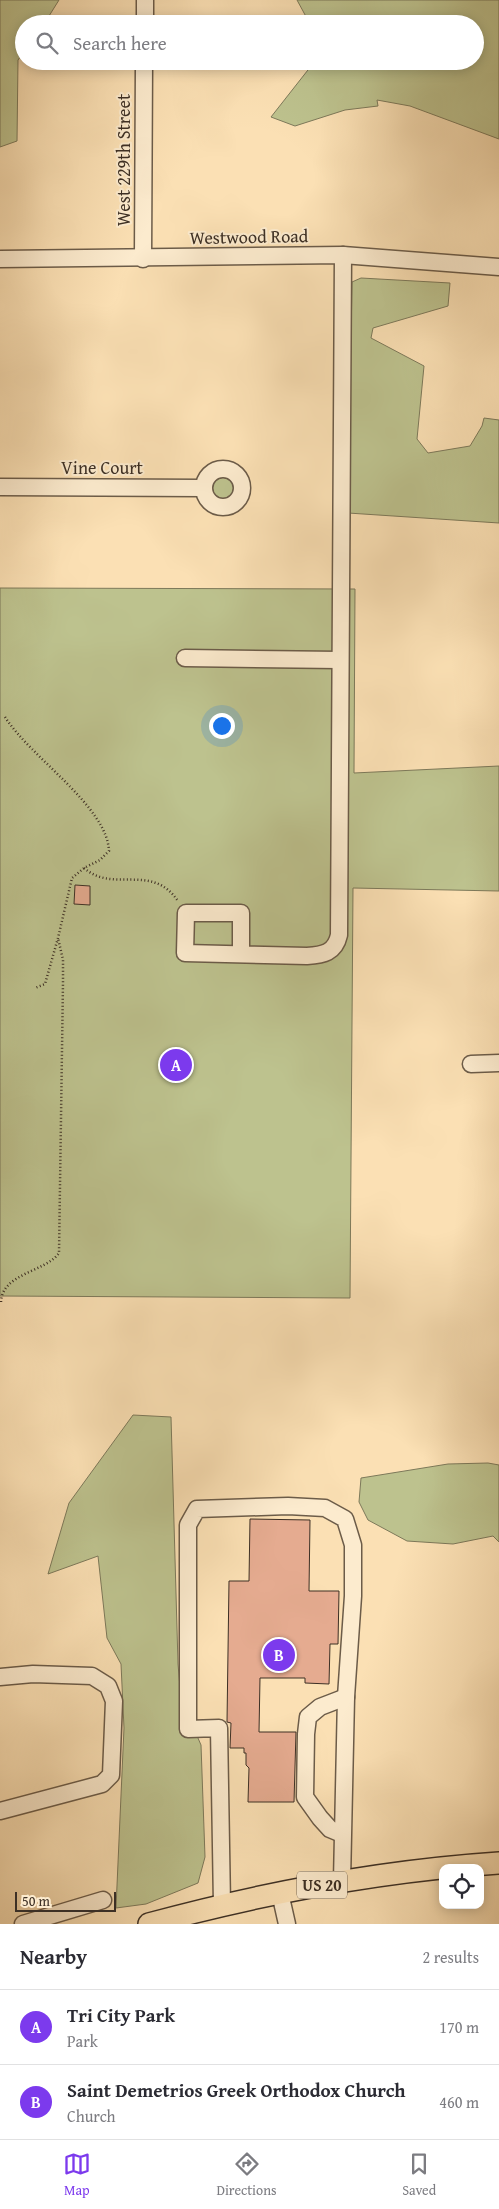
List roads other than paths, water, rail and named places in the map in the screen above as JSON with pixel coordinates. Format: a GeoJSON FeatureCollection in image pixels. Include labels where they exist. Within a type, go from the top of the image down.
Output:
{"type":"FeatureCollection","features":[{"type":"Feature","properties":{"kind":"main road","name":"US 20"},"geometry":{"type":"LineString","coordinates":[[148,1924],[222,1905],[342,1881],[439,1867],[499,1863]]}},
{"type":"Feature","properties":{"kind":"street"},"geometry":{"type":"LineString","coordinates":[[145,0],[145,15]]}},
{"type":"Feature","properties":{"kind":"street","name":"West 229th Street"},"geometry":{"type":"LineString","coordinates":[[143,259],[144,70]]}},
{"type":"Feature","properties":{"kind":"street"},"geometry":{"type":"LineString","coordinates":[[240,954],[241,914],[186,913],[185,953],[240,954],[316,955],[326,953],[337,945],[339,935],[343,255]]}},
{"type":"Feature","properties":{"kind":"street","name":"Westwood Road"},"geometry":{"type":"LineString","coordinates":[[0,260],[343,255],[499,267]]}},
{"type":"Feature","properties":{"kind":"street","name":"Vine Court"},"geometry":{"type":"LineString","coordinates":[[0,487],[203,488]]}},
{"type":"Feature","properties":{"kind":"street"},"geometry":{"type":"LineString","coordinates":[[185,658],[340,660]]}},
{"type":"Feature","properties":{"kind":"street"},"geometry":{"type":"LineString","coordinates":[[471,1064],[499,1063]]}},
{"type":"Feature","properties":{"kind":"street"},"geometry":{"type":"LineString","coordinates":[[222,1905],[219,1728],[188,1729],[188,1525],[197,1508],[288,1506],[325,1508],[345,1519],[353,1545],[353,1596],[346,1697],[342,1881]]}},
{"type":"Feature","properties":{"kind":"street"},"geometry":{"type":"LineString","coordinates":[[0,1677],[34,1674],[92,1676],[108,1686],[114,1701],[111,1775],[102,1784],[0,1812]]}},
{"type":"Feature","properties":{"kind":"street"},"geometry":{"type":"LineString","coordinates":[[342,1834],[330,1829],[305,1797],[306,1734],[308,1717],[320,1707],[346,1697]]}},
{"type":"Feature","properties":{"kind":"street"},"geometry":{"type":"LineString","coordinates":[[280,1894],[288,1924]]}},
{"type":"Feature","properties":{"kind":"street"},"geometry":{"type":"LineString","coordinates":[[22,1924],[104,1900]]}},
{"type":"Feature","properties":{"kind":"place","name":"Tri City Park"},"geometry":{"type":"Point","coordinates":[176,1065]}},
{"type":"Feature","properties":{"kind":"place","name":"Saint Demetrios Greek Orthodox Church"},"geometry":{"type":"Point","coordinates":[279,1655]}}]}
